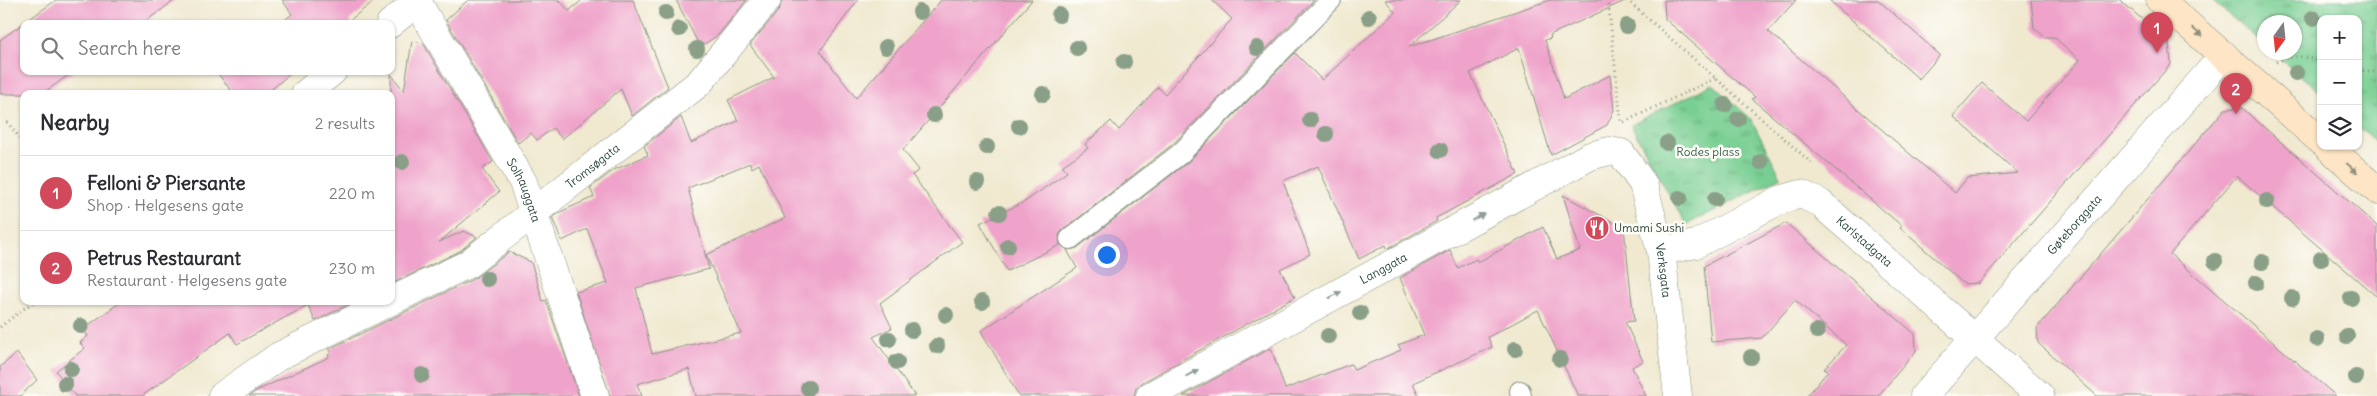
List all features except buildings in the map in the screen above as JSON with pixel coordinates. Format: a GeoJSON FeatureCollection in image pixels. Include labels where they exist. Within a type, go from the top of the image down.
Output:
{"type":"FeatureCollection","features":[{"type":"Feature","properties":{"kind":"street","name":"Tromsøgata"},"geometry":{"type":"LineString","coordinates":[[395,299],[468,264],[534,210],[699,83],[767,0]]}},
{"type":"Feature","properties":{"kind":"street"},"geometry":{"type":"LineString","coordinates":[[2160,0],[2317,137]]}},
{"type":"Feature","properties":{"kind":"street","name":"Solhauggata"},"geometry":{"type":"LineString","coordinates":[[417,1],[523,182],[595,396]]}},
{"type":"Feature","properties":{"kind":"street"},"geometry":{"type":"LineString","coordinates":[[395,20],[417,1]]}},
{"type":"Feature","properties":{"kind":"street","name":"Gøteborggata"},"geometry":{"type":"LineString","coordinates":[[1924,396],[2224,55]]}},
{"type":"Feature","properties":{"kind":"street"},"geometry":{"type":"LineString","coordinates":[[310,90],[328,75]]}},
{"type":"Feature","properties":{"kind":"street"},"geometry":{"type":"LineString","coordinates":[[2332,150],[2377,190]]}},
{"type":"Feature","properties":{"kind":"street","name":"Langgata"},"geometry":{"type":"LineString","coordinates":[[1150,396],[1590,156],[1609,151],[1621,153]]}},
{"type":"Feature","properties":{"kind":"street","name":"Verksgata"},"geometry":{"type":"LineString","coordinates":[[1621,153],[1642,184],[1661,251],[1678,396]]}},
{"type":"Feature","properties":{"kind":"street","name":"Karlstadgata"},"geometry":{"type":"LineString","coordinates":[[1661,251],[1696,244],[1780,200],[1801,194],[1820,203],[2040,396]]}},
{"type":"Feature","properties":{"kind":"street","name":"Tromsøgata"},"geometry":{"type":"LineString","coordinates":[[222,396],[279,356],[383,305]]}},
{"type":"Feature","properties":{"kind":"lane"},"geometry":{"type":"LineString","coordinates":[[1070,239],[1180,153],[1331,0]]}},
{"type":"Feature","properties":{"kind":"path"},"geometry":{"type":"LineString","coordinates":[[1608,0],[1622,123],[1716,78]]}},
{"type":"Feature","properties":{"kind":"path"},"geometry":{"type":"LineString","coordinates":[[1627,0],[1816,166]]}},
{"type":"Feature","properties":{"kind":"path"},"geometry":{"type":"LineString","coordinates":[[2268,65],[2291,56],[2306,56],[2317,60]]}},
{"type":"Feature","properties":{"kind":"path"},"geometry":{"type":"LineString","coordinates":[[2362,70],[2377,72]]}},
{"type":"Feature","properties":{"kind":"path"},"geometry":{"type":"LineString","coordinates":[[7,122],[20,138]]}},
{"type":"Feature","properties":{"kind":"path"},"geometry":{"type":"LineString","coordinates":[[0,327],[29,305]]}},
{"type":"Feature","properties":{"kind":"green space"},"geometry":{"type":"Polygon","coordinates":[[[2212,0],[2377,0],[2377,143],[2362,130],[2362,15],[2317,15],[2317,90],[2282,60],[2302,60],[2302,15],[2257,15],[2257,39],[2212,0]]]}},
{"type":"Feature","properties":{"kind":"green space","name":"Rodes plass"},"geometry":{"type":"Polygon","coordinates":[[[1713,84],[1751,119],[1781,177],[1686,225],[1631,125],[1713,84]]]}},
{"type":"Feature","properties":{"kind":"place","name":"Felloni & Piersante"},"geometry":{"type":"Point","coordinates":[2157,53]}},
{"type":"Feature","properties":{"kind":"place","name":"Petrus Restaurant"},"geometry":{"type":"Point","coordinates":[2236,114]}},
{"type":"Feature","properties":{"kind":"place","name":"Umami Sushi"},"geometry":{"type":"Point","coordinates":[1597,228]}}]}
